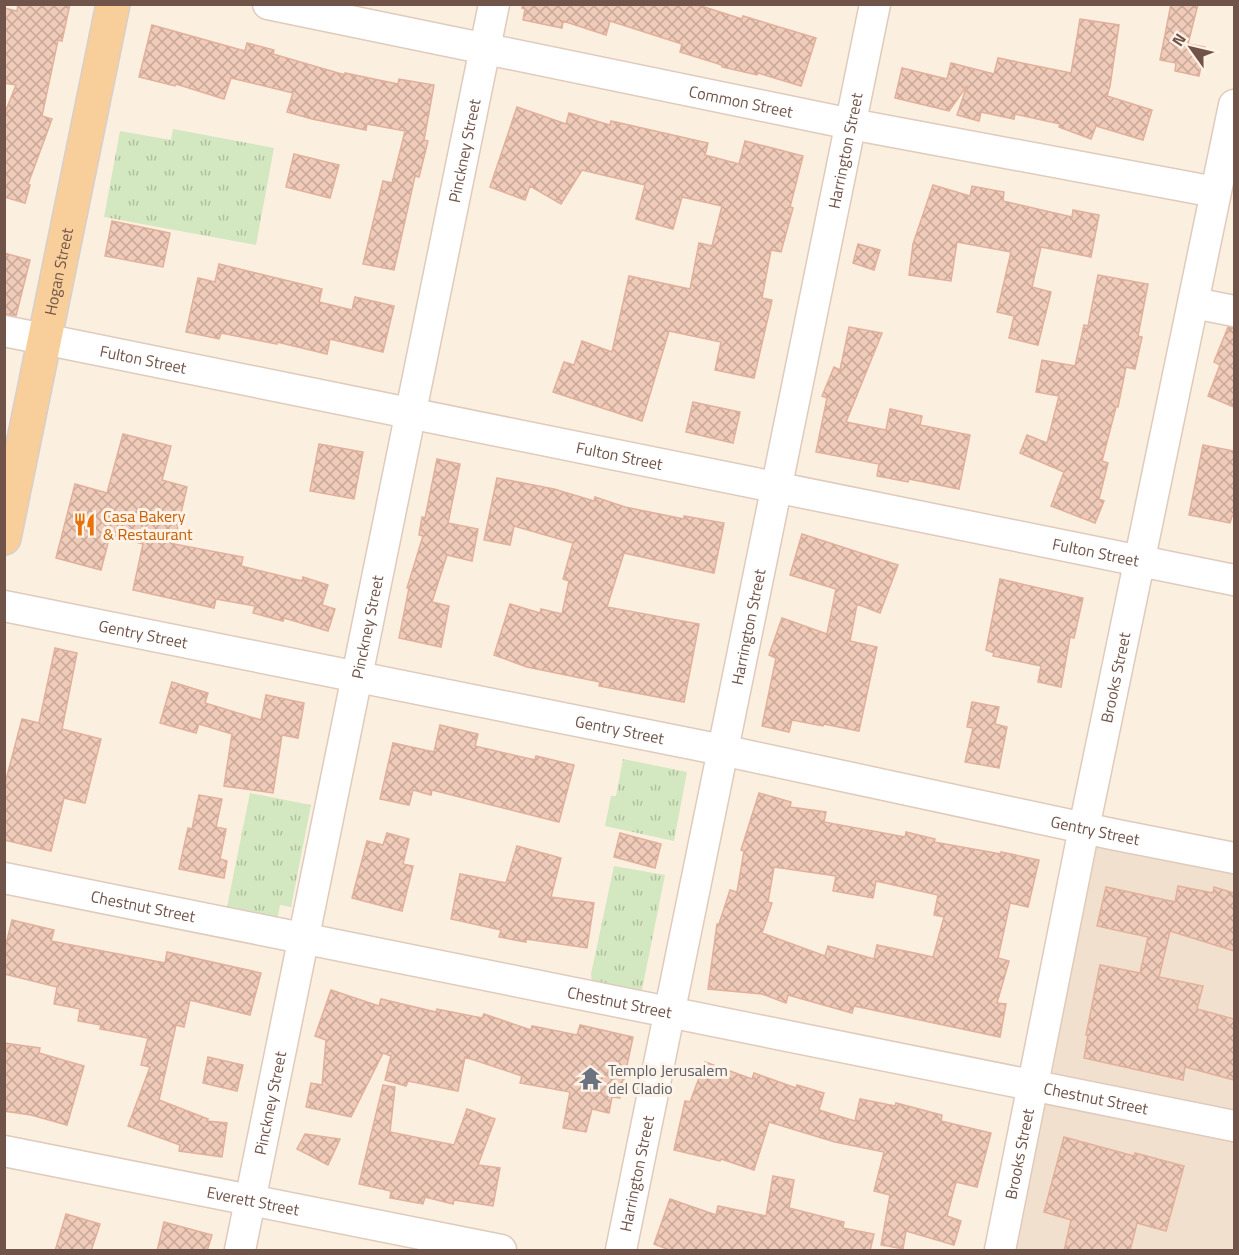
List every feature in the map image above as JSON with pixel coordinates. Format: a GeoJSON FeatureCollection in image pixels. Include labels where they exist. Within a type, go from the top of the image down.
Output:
{"type":"FeatureCollection","features":[{"type":"Feature","properties":{"kind":"main road","name":"Hogan Street"},"geometry":{"type":"LineString","coordinates":[[4,538],[113,4]]}},
{"type":"Feature","properties":{"kind":"street","name":"Common Street"},"geometry":{"type":"LineString","coordinates":[[267,4],[851,124],[1215,192]]}},
{"type":"Feature","properties":{"kind":"street","name":"Pinckney Street"},"geometry":{"type":"LineString","coordinates":[[240,1251],[494,4]]}},
{"type":"Feature","properties":{"kind":"street","name":"Harrington Street"},"geometry":{"type":"LineString","coordinates":[[621,1251],[875,4]]}},
{"type":"Feature","properties":{"kind":"street","name":"Brooks Street"},"geometry":{"type":"LineString","coordinates":[[1000,1251],[1084,828],[1234,105]]}},
{"type":"Feature","properties":{"kind":"street"},"geometry":{"type":"LineString","coordinates":[[1194,303],[1234,311]]}},
{"type":"Feature","properties":{"kind":"street","name":"Fulton Street"},"geometry":{"type":"LineString","coordinates":[[4,331],[1234,579]]}},
{"type":"Feature","properties":{"kind":"street","name":"Gentry Street"},"geometry":{"type":"LineString","coordinates":[[4,606],[722,750],[1234,858]]}},
{"type":"Feature","properties":{"kind":"street","name":"Chestnut Street"},"geometry":{"type":"LineString","coordinates":[[4,878],[1234,1126]]}},
{"type":"Feature","properties":{"kind":"street","name":"Everett Street"},"geometry":{"type":"LineString","coordinates":[[4,1151],[501,1251]]}},
{"type":"Feature","properties":{"kind":"shaded area"},"geometry":{"type":"Polygon","coordinates":[[[1091,844],[1234,873],[1234,1250],[1010,1250],[1091,844]]]}},
{"type":"Feature","properties":{"kind":"green space"},"geometry":{"type":"Polygon","coordinates":[[[173,129],[274,148],[256,245],[104,217],[120,131],[171,140],[173,129]]]}},
{"type":"Feature","properties":{"kind":"green space"},"geometry":{"type":"Polygon","coordinates":[[[623,759],[687,772],[674,841],[605,826],[611,796],[616,796],[623,759]]]}},
{"type":"Feature","properties":{"kind":"green space"},"geometry":{"type":"Polygon","coordinates":[[[250,793],[311,805],[291,907],[280,905],[277,922],[226,912],[250,793]]]}},
{"type":"Feature","properties":{"kind":"green space"},"geometry":{"type":"Polygon","coordinates":[[[614,866],[665,875],[641,995],[592,985],[591,974],[614,866]]]}},
{"type":"Feature","properties":{"kind":"building"},"geometry":{"type":"Polygon","coordinates":[[[18,4],[70,4],[62,41],[58,40],[42,116],[52,119],[28,184],[30,185],[25,203],[4,197],[4,115],[16,85],[4,83],[4,8],[17,11],[18,4]]]}},
{"type":"Feature","properties":{"kind":"building"},"geometry":{"type":"Polygon","coordinates":[[[523,4],[695,4],[816,38],[801,86],[758,73],[757,75],[722,67],[722,65],[680,52],[682,44],[610,21],[606,35],[563,21],[562,28],[523,20],[525,9],[522,8],[523,4]]]}},
{"type":"Feature","properties":{"kind":"building"},"geometry":{"type":"Polygon","coordinates":[[[1171,4],[1198,4],[1188,44],[1205,47],[1199,76],[1175,71],[1176,63],[1160,60],[1171,4]]]}},
{"type":"Feature","properties":{"kind":"building"},"geometry":{"type":"Polygon","coordinates":[[[1080,19],[1119,25],[1107,96],[1152,110],[1143,140],[1096,126],[1091,139],[1059,127],[1060,124],[1015,114],[1014,119],[981,112],[979,121],[957,115],[967,86],[949,111],[895,98],[902,68],[947,79],[951,63],[994,74],[998,58],[1071,73],[1080,19]]]}},
{"type":"Feature","properties":{"kind":"building"},"geometry":{"type":"Polygon","coordinates":[[[152,25],[245,51],[247,43],[274,50],[273,54],[345,75],[345,73],[398,84],[399,79],[434,85],[424,140],[428,141],[419,177],[415,176],[394,270],[363,264],[383,181],[392,183],[405,131],[367,124],[366,130],[287,112],[293,93],[231,78],[224,99],[176,84],[175,86],[139,77],[152,25]]]}},
{"type":"Feature","properties":{"kind":"building"},"geometry":{"type":"Polygon","coordinates":[[[517,107],[566,124],[569,113],[610,125],[611,121],[708,143],[705,155],[739,164],[745,141],[803,156],[790,207],[793,208],[781,252],[771,250],[762,298],[772,300],[754,378],[715,370],[721,342],[669,331],[642,421],[553,392],[564,362],[574,365],[582,341],[612,352],[629,276],[690,289],[699,243],[712,246],[722,206],[682,197],[673,229],[636,219],[645,185],[582,170],[561,204],[530,186],[525,200],[490,187],[517,107]]]}},
{"type":"Feature","properties":{"kind":"building"},"geometry":{"type":"Polygon","coordinates":[[[294,154],[339,165],[330,198],[286,187],[294,154]]]}},
{"type":"Feature","properties":{"kind":"building"},"geometry":{"type":"Polygon","coordinates":[[[933,185],[970,196],[972,186],[1004,192],[1003,201],[1072,217],[1073,210],[1099,215],[1091,257],[1041,247],[1032,287],[1051,292],[1038,345],[1009,338],[1014,316],[997,312],[1011,252],[957,242],[951,281],[909,275],[913,244],[933,185]]]}},
{"type":"Feature","properties":{"kind":"building"},"geometry":{"type":"Polygon","coordinates":[[[112,221],[170,233],[163,267],[105,256],[112,221]]]}},
{"type":"Feature","properties":{"kind":"building"},"geometry":{"type":"Polygon","coordinates":[[[858,244],[880,250],[874,270],[853,263],[858,244]]]}},
{"type":"Feature","properties":{"kind":"building"},"geometry":{"type":"Polygon","coordinates":[[[4,253],[30,260],[16,316],[4,314],[4,253]]]}},
{"type":"Feature","properties":{"kind":"building"},"geometry":{"type":"Polygon","coordinates":[[[219,264],[322,289],[319,302],[352,310],[355,297],[394,306],[383,352],[330,339],[327,354],[277,342],[277,344],[221,333],[219,339],[186,332],[198,278],[215,282],[219,264]]]}},
{"type":"Feature","properties":{"kind":"building"},"geometry":{"type":"Polygon","coordinates":[[[1098,275],[1148,284],[1138,336],[1142,337],[1135,369],[1126,367],[1118,407],[1116,407],[1102,461],[1108,463],[1099,499],[1104,501],[1095,523],[1051,506],[1064,472],[1020,453],[1027,435],[1047,443],[1059,396],[1036,392],[1042,360],[1075,366],[1084,325],[1088,326],[1098,275]]]}},
{"type":"Feature","properties":{"kind":"building"},"geometry":{"type":"Polygon","coordinates":[[[849,327],[882,333],[846,422],[886,430],[890,409],[922,416],[920,425],[970,435],[959,489],[909,479],[908,482],[877,476],[879,464],[816,452],[827,398],[822,396],[834,367],[840,370],[849,327]]]}},
{"type":"Feature","properties":{"kind":"building"},"geometry":{"type":"Polygon","coordinates":[[[1228,327],[1234,328],[1234,407],[1208,396],[1220,365],[1214,362],[1228,327]]]}},
{"type":"Feature","properties":{"kind":"building"},"geometry":{"type":"Polygon","coordinates":[[[693,402],[740,412],[733,443],[686,432],[693,402]]]}},
{"type":"Feature","properties":{"kind":"building"},"geometry":{"type":"Polygon","coordinates":[[[123,434],[171,446],[162,480],[187,487],[174,544],[243,557],[241,566],[302,581],[303,577],[328,585],[322,605],[335,609],[328,631],[284,618],[283,621],[253,613],[255,606],[216,599],[214,608],[133,590],[143,544],[110,535],[101,570],[56,558],[75,484],[107,493],[123,434]]]}},
{"type":"Feature","properties":{"kind":"building"},"geometry":{"type":"Polygon","coordinates":[[[319,444],[363,452],[354,499],[310,491],[319,444]]]}},
{"type":"Feature","properties":{"kind":"building"},"geometry":{"type":"Polygon","coordinates":[[[1203,445],[1234,451],[1234,516],[1230,523],[1189,515],[1203,445]]]}},
{"type":"Feature","properties":{"kind":"building"},"geometry":{"type":"Polygon","coordinates":[[[437,459],[460,464],[448,523],[478,529],[472,561],[447,555],[432,602],[449,606],[441,647],[399,638],[409,588],[407,588],[423,536],[419,535],[422,517],[425,518],[437,459]]]}},
{"type":"Feature","properties":{"kind":"building"},"geometry":{"type":"Polygon","coordinates":[[[497,478],[554,489],[594,501],[595,497],[625,507],[684,519],[684,516],[724,523],[714,573],[624,553],[607,607],[699,624],[684,702],[599,686],[600,682],[527,667],[494,655],[510,604],[540,613],[541,609],[562,614],[569,581],[563,579],[573,543],[514,526],[510,545],[484,540],[497,478]]]}},
{"type":"Feature","properties":{"kind":"building"},"geometry":{"type":"Polygon","coordinates":[[[802,534],[898,565],[880,613],[857,604],[850,641],[877,647],[859,731],[792,720],[789,732],[762,726],[776,658],[769,655],[782,618],[827,634],[836,589],[790,575],[802,534]]]}},
{"type":"Feature","properties":{"kind":"building"},"geometry":{"type":"Polygon","coordinates":[[[1000,579],[1083,598],[1074,638],[1070,637],[1061,687],[1038,682],[1041,666],[993,656],[994,653],[986,650],[1000,579]]]}},
{"type":"Feature","properties":{"kind":"building"},"geometry":{"type":"Polygon","coordinates":[[[55,648],[77,653],[62,729],[101,739],[85,803],[64,798],[51,851],[4,840],[4,787],[22,719],[39,723],[55,648]]]}},
{"type":"Feature","properties":{"kind":"building"},"geometry":{"type":"Polygon","coordinates":[[[172,682],[208,693],[205,703],[261,720],[266,695],[304,703],[298,738],[282,735],[273,793],[224,786],[232,734],[199,724],[196,733],[160,723],[172,682]]]}},
{"type":"Feature","properties":{"kind":"building"},"geometry":{"type":"Polygon","coordinates":[[[972,702],[999,707],[995,724],[1007,727],[999,768],[965,762],[973,728],[967,727],[972,702]]]}},
{"type":"Feature","properties":{"kind":"building"},"geometry":{"type":"Polygon","coordinates":[[[440,725],[478,734],[475,746],[535,760],[536,756],[574,765],[559,822],[432,790],[431,795],[413,790],[409,805],[380,799],[393,743],[434,752],[440,725]]]}},
{"type":"Feature","properties":{"kind":"building"},"geometry":{"type":"Polygon","coordinates":[[[759,793],[791,802],[790,807],[826,812],[824,822],[905,837],[906,832],[935,839],[934,842],[1039,860],[1028,907],[1010,903],[998,958],[1009,961],[997,1003],[1006,1004],[1000,1037],[854,1006],[852,1013],[788,995],[786,1003],[762,994],[708,989],[717,924],[719,924],[730,890],[737,892],[744,851],[741,850],[759,793]],[[774,867],[768,902],[772,903],[762,933],[825,956],[828,946],[874,959],[877,945],[933,957],[944,917],[934,915],[938,895],[876,881],[873,898],[833,891],[836,876],[774,867]]]}},
{"type":"Feature","properties":{"kind":"building"},"geometry":{"type":"Polygon","coordinates":[[[199,795],[222,799],[216,827],[226,829],[220,859],[227,861],[224,878],[179,869],[188,828],[192,829],[199,795]]]}},
{"type":"Feature","properties":{"kind":"building"},"geometry":{"type":"Polygon","coordinates":[[[387,833],[409,839],[403,864],[413,866],[402,911],[352,898],[367,841],[383,845],[387,833]]]}},
{"type":"Feature","properties":{"kind":"building"},"geometry":{"type":"Polygon","coordinates":[[[620,833],[661,844],[655,868],[614,857],[620,833]]]}},
{"type":"Feature","properties":{"kind":"building"},"geometry":{"type":"Polygon","coordinates":[[[517,846],[561,858],[551,897],[594,903],[587,948],[499,937],[501,930],[451,919],[460,874],[506,883],[517,846]]]}},
{"type":"Feature","properties":{"kind":"building"},"geometry":{"type":"Polygon","coordinates":[[[1178,886],[1213,893],[1214,887],[1234,893],[1234,951],[1170,931],[1159,977],[1203,986],[1197,1009],[1234,1019],[1234,1080],[1185,1067],[1183,1080],[1084,1058],[1088,1035],[1086,1035],[1100,965],[1140,973],[1148,937],[1097,926],[1106,887],[1175,902],[1178,886]]]}},
{"type":"Feature","properties":{"kind":"building"},"geometry":{"type":"Polygon","coordinates":[[[12,920],[54,930],[51,941],[165,963],[167,952],[261,973],[250,1015],[190,1000],[184,1027],[176,1025],[159,1100],[208,1119],[207,1121],[227,1123],[222,1157],[179,1151],[180,1145],[128,1126],[150,1067],[141,1065],[148,1038],[100,1029],[101,1025],[78,1021],[80,1009],[54,1004],[57,987],[4,974],[4,952],[12,920]]]}},
{"type":"Feature","properties":{"kind":"building"},"geometry":{"type":"Polygon","coordinates":[[[331,990],[379,1006],[381,999],[436,1012],[437,1009],[482,1018],[484,1014],[531,1030],[532,1026],[577,1035],[580,1025],[633,1037],[620,1098],[612,1097],[609,1113],[592,1109],[586,1132],[563,1128],[570,1092],[520,1083],[522,1076],[465,1057],[458,1091],[408,1081],[406,1086],[385,1080],[391,1056],[383,1053],[351,1117],[306,1107],[311,1083],[322,1085],[326,1040],[315,1036],[331,990]]]}},
{"type":"Feature","properties":{"kind":"building"},"geometry":{"type":"Polygon","coordinates":[[[4,1043],[40,1048],[39,1053],[84,1066],[67,1125],[31,1115],[4,1111],[4,1043]]]}},
{"type":"Feature","properties":{"kind":"building"},"geometry":{"type":"Polygon","coordinates":[[[208,1057],[243,1065],[237,1091],[203,1083],[208,1057]]]}},
{"type":"Feature","properties":{"kind":"building"},"geometry":{"type":"Polygon","coordinates":[[[705,1062],[752,1079],[754,1073],[796,1088],[797,1085],[824,1093],[819,1110],[855,1121],[860,1099],[895,1106],[896,1103],[942,1115],[941,1121],[991,1133],[977,1187],[956,1182],[947,1216],[961,1221],[954,1245],[906,1231],[903,1249],[881,1245],[890,1195],[874,1191],[884,1152],[835,1142],[769,1122],[754,1170],[721,1159],[720,1161],[674,1150],[685,1101],[690,1102],[705,1062]]]}},
{"type":"Feature","properties":{"kind":"building"},"geometry":{"type":"Polygon","coordinates":[[[383,1085],[395,1087],[390,1132],[454,1145],[467,1109],[495,1119],[478,1165],[500,1168],[493,1206],[454,1200],[453,1204],[425,1197],[423,1204],[390,1198],[391,1191],[359,1184],[383,1085]]]}},
{"type":"Feature","properties":{"kind":"building"},"geometry":{"type":"Polygon","coordinates":[[[305,1134],[340,1139],[328,1165],[297,1149],[305,1134]]]}},
{"type":"Feature","properties":{"kind":"building"},"geometry":{"type":"Polygon","coordinates":[[[1064,1137],[1134,1156],[1135,1153],[1184,1166],[1166,1231],[1137,1223],[1130,1251],[1064,1251],[1071,1220],[1044,1212],[1064,1137]]]}},
{"type":"Feature","properties":{"kind":"building"},"geometry":{"type":"Polygon","coordinates":[[[773,1176],[794,1180],[789,1208],[844,1222],[843,1228],[874,1234],[870,1251],[672,1251],[654,1244],[670,1199],[716,1215],[718,1206],[766,1216],[773,1176]]]}},
{"type":"Feature","properties":{"kind":"building"},"geometry":{"type":"Polygon","coordinates":[[[66,1214],[100,1224],[91,1251],[55,1251],[66,1214]]]}},
{"type":"Feature","properties":{"kind":"building"},"geometry":{"type":"Polygon","coordinates":[[[164,1222],[212,1235],[207,1251],[157,1251],[164,1222]]]}},
{"type":"Feature","properties":{"kind":"place","name":"Casa Bakery & Restaurant"},"geometry":{"type":"Point","coordinates":[85,525]}},
{"type":"Feature","properties":{"kind":"place","name":"Templo Jerusalem del Cladio"},"geometry":{"type":"Point","coordinates":[590,1079]}}]}
